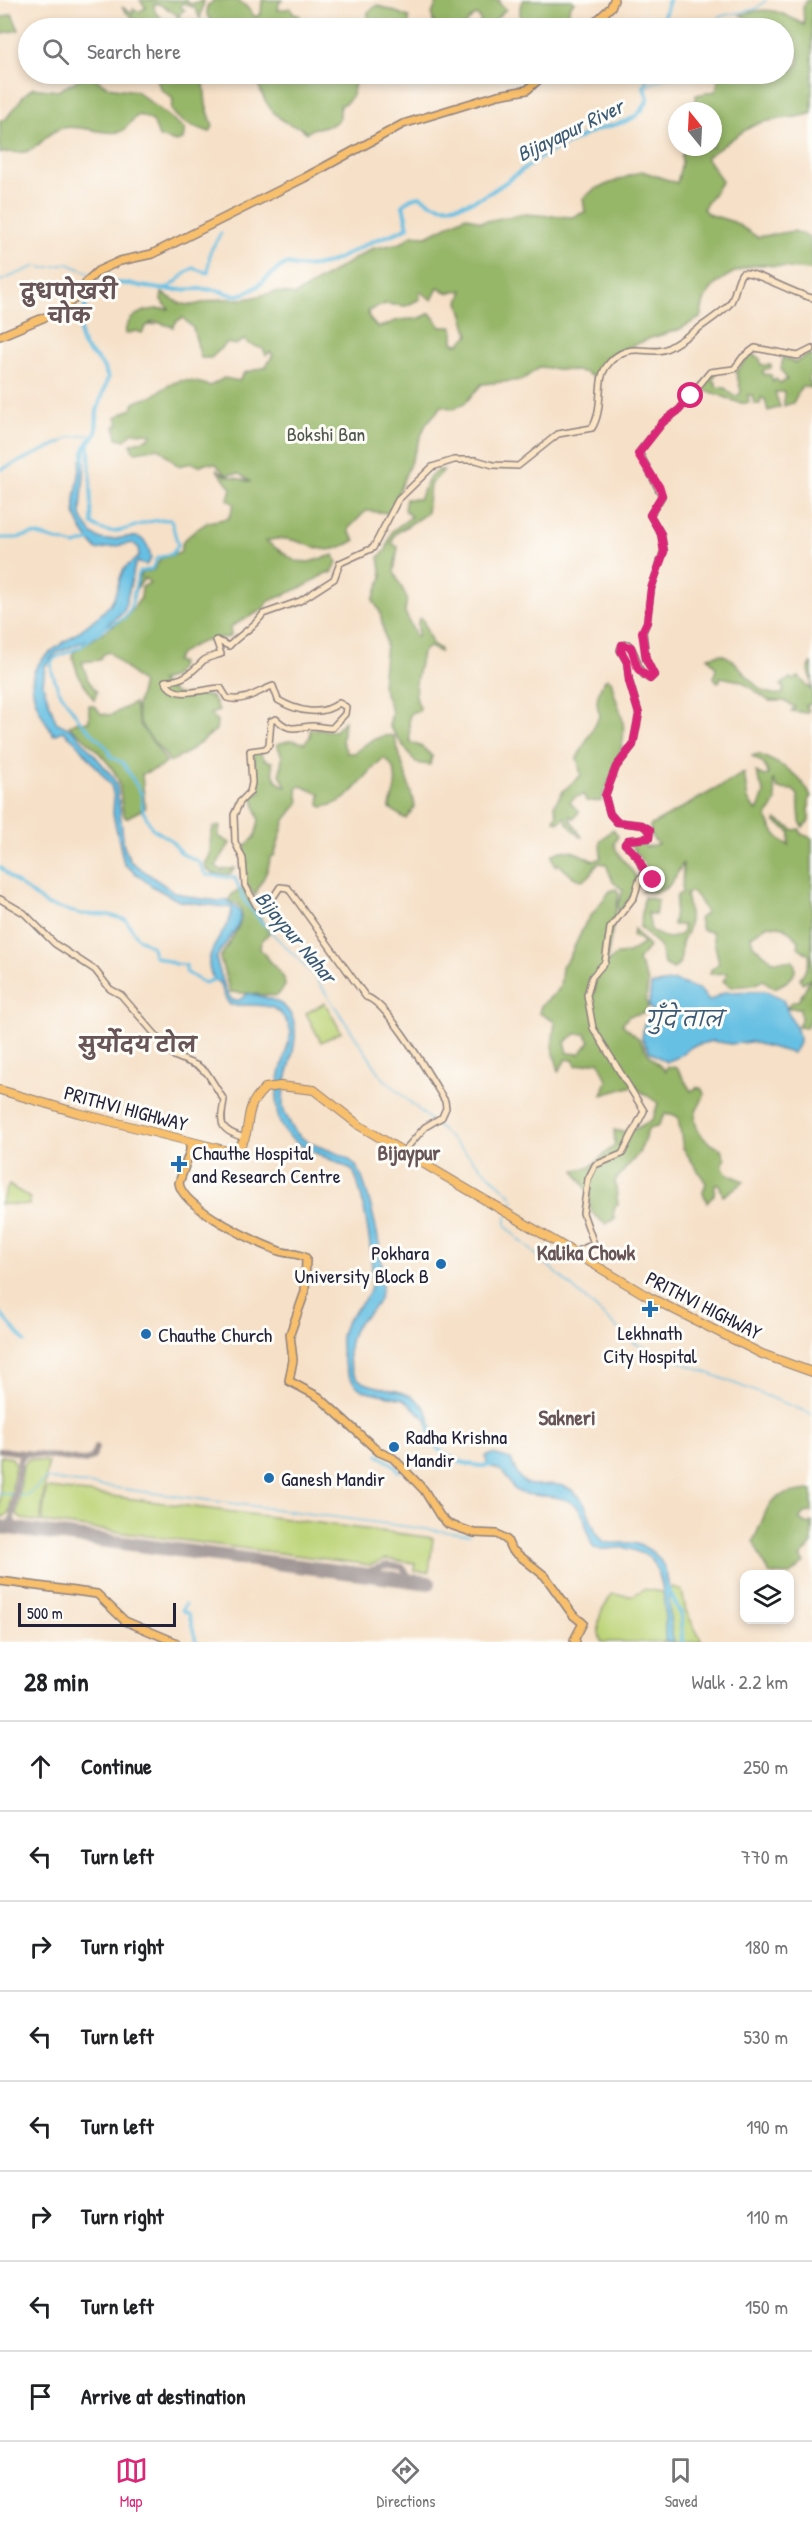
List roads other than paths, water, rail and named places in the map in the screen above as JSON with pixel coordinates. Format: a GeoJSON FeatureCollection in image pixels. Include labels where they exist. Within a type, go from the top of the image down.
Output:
{"type":"FeatureCollection","features":[{"type":"Feature","properties":{"kind":"highway","name":"PRITHVI HIGHWAY"},"geometry":{"type":"LineString","coordinates":[[0,1090],[190,1142],[228,1150],[239,1147],[245,1138],[252,1104],[262,1090],[270,1087],[317,1092],[360,1126],[677,1312],[762,1354],[812,1372]]}},
{"type":"Feature","properties":{"kind":"main road"},"geometry":{"type":"LineString","coordinates":[[599,18],[611,7],[614,0]]}},
{"type":"Feature","properties":{"kind":"main road"},"geometry":{"type":"LineString","coordinates":[[0,336],[57,312],[81,294],[90,278],[98,271],[120,261],[152,254],[304,178],[403,124],[498,95],[527,90],[534,84]]}},
{"type":"Feature","properties":{"kind":"main road"},"geometry":{"type":"LineString","coordinates":[[403,1152],[425,1127],[442,1117],[446,1108],[445,1101],[412,1049],[376,1001],[366,997],[288,888],[280,887],[265,910],[259,911],[245,885],[243,859],[235,842],[234,815],[240,802],[250,792],[252,783],[250,751],[265,749],[269,745],[271,722],[276,720],[284,727],[294,729],[311,726],[332,728],[345,714],[346,707],[339,704],[327,711],[299,711],[278,700],[272,686],[260,694],[231,699],[227,698],[221,688],[183,692],[171,690],[165,681],[177,681],[194,672],[205,660],[221,654],[216,640],[229,646],[242,631],[257,623],[263,614],[300,602],[334,579],[337,567],[342,561],[373,548],[398,500],[432,467],[454,460],[476,460],[493,465],[518,466],[558,434],[592,428],[601,402],[602,375],[608,364],[632,348],[667,349],[693,332],[726,309],[732,301],[742,273],[751,273],[793,294],[812,298]]}},
{"type":"Feature","properties":{"kind":"main road"},"geometry":{"type":"LineString","coordinates":[[575,1252],[594,1244],[583,1213],[588,1179],[593,1168],[600,1162],[622,1154],[644,1111],[593,1028],[587,995],[592,977],[605,962],[610,928],[634,897],[640,878],[644,877],[650,884],[653,881],[646,874],[637,856],[625,844],[628,840],[649,838],[650,830],[642,825],[617,822],[610,814],[605,800],[616,767],[633,745],[638,718],[627,662],[621,651],[622,645],[631,647],[643,675],[650,679],[654,675],[646,659],[642,632],[647,622],[651,589],[664,555],[661,534],[650,515],[662,495],[639,452],[663,422],[679,410],[710,372],[734,369],[741,359],[755,348],[798,356],[812,349]]}},
{"type":"Feature","properties":{"kind":"main road"},"geometry":{"type":"LineString","coordinates":[[0,899],[24,913],[55,944],[95,970],[110,989],[121,995],[174,1056],[198,1066],[207,1073],[224,1100],[220,1119],[224,1127],[233,1135],[245,1138]]}},
{"type":"Feature","properties":{"kind":"main road"},"geometry":{"type":"LineString","coordinates":[[190,1142],[179,1183],[186,1199],[246,1235],[281,1252],[306,1258],[305,1292],[290,1334],[293,1360],[289,1381],[319,1397],[379,1452],[393,1458],[424,1490],[440,1516],[448,1524],[474,1533],[494,1533],[507,1540],[510,1550],[545,1576],[573,1615],[582,1622],[574,1640],[576,1642]]}},
{"type":"Feature","properties":{"kind":"main road"},"geometry":{"type":"LineString","coordinates":[[0,1581],[97,1594],[124,1621],[175,1642]]}},
{"type":"Feature","properties":{"kind":"water"},"geometry":{"type":"Polygon","coordinates":[[[81,460],[85,461],[81,513],[87,526],[96,537],[104,540],[141,538],[147,545],[151,559],[146,565],[138,562],[135,565],[124,611],[89,639],[56,653],[45,666],[43,685],[56,722],[74,731],[113,777],[117,787],[124,846],[130,861],[174,892],[194,898],[227,900],[240,911],[241,917],[236,929],[216,959],[226,991],[232,1000],[239,1000],[249,993],[268,998],[279,1003],[289,1012],[294,1023],[295,1035],[284,1088],[285,1113],[295,1131],[302,1138],[339,1154],[355,1165],[363,1179],[373,1214],[383,1272],[382,1287],[376,1304],[353,1332],[349,1345],[349,1359],[353,1372],[369,1385],[394,1390],[417,1400],[426,1411],[432,1427],[428,1426],[426,1419],[403,1399],[362,1390],[346,1369],[341,1350],[342,1332],[345,1324],[369,1292],[371,1282],[371,1251],[361,1195],[353,1171],[299,1144],[287,1134],[279,1122],[277,1092],[291,1032],[286,1021],[281,1014],[267,1006],[230,1005],[220,984],[211,974],[210,957],[227,925],[232,908],[179,901],[152,886],[124,864],[113,814],[114,797],[111,785],[76,742],[63,731],[54,735],[39,709],[32,688],[34,673],[41,660],[106,609],[114,598],[125,568],[139,556],[138,547],[132,543],[97,550],[80,526],[76,517],[75,499],[81,460]]]}},
{"type":"Feature","properties":{"kind":"water","name":"गुँदे ताल"},"geometry":{"type":"Polygon","coordinates":[[[675,981],[700,990],[709,1001],[725,992],[765,991],[781,998],[797,1030],[799,1040],[796,1049],[792,1053],[751,1042],[731,1044],[712,1041],[693,1046],[666,1062],[650,1052],[642,1039],[644,1024],[655,1016],[649,1006],[651,985],[675,981]]]}},
{"type":"Feature","properties":{"kind":"water"},"geometry":{"type":"Polygon","coordinates":[[[493,1454],[511,1459],[522,1481],[536,1485],[561,1485],[577,1494],[604,1542],[637,1544],[651,1551],[666,1572],[674,1642],[665,1640],[662,1585],[649,1556],[625,1548],[594,1548],[583,1515],[576,1506],[563,1499],[517,1491],[503,1473],[487,1465],[486,1456],[493,1454]]]}},
{"type":"Feature","properties":{"kind":"waterway","name":"Bijayapur River"},"geometry":{"type":"LineString","coordinates":[[663,18],[669,0]]}},
{"type":"Feature","properties":{"kind":"waterway"},"geometry":{"type":"LineString","coordinates":[[719,18],[756,9],[766,0]]}},
{"type":"Feature","properties":{"kind":"waterway","name":"Bijayapur River"},"geometry":{"type":"LineString","coordinates":[[83,464],[85,447],[96,434],[97,411],[108,378],[101,364],[84,346],[80,333],[89,297],[97,289],[107,284],[119,283],[169,290],[207,289],[237,295],[251,291],[286,264],[307,267],[334,261],[408,227],[403,205],[411,198],[420,196],[433,204],[443,206],[471,201],[494,190],[551,151],[596,130],[631,119],[644,107],[648,98],[645,84]]}},
{"type":"Feature","properties":{"kind":"waterway"},"geometry":{"type":"LineString","coordinates":[[644,87],[651,84]]}},
{"type":"Feature","properties":{"kind":"waterway"},"geometry":{"type":"LineString","coordinates":[[164,289],[173,285],[193,268],[208,273],[210,252],[221,233]]}},
{"type":"Feature","properties":{"kind":"waterway"},"geometry":{"type":"LineString","coordinates":[[0,281],[36,266],[44,268],[68,264],[90,273]]}},
{"type":"Feature","properties":{"kind":"waterway"},"geometry":{"type":"LineString","coordinates":[[96,278],[101,286]]}},
{"type":"Feature","properties":{"kind":"waterway"},"geometry":{"type":"LineString","coordinates":[[62,442],[70,437],[96,434]]}},
{"type":"Feature","properties":{"kind":"waterway","name":"Bijaypur Nahar"},"geometry":{"type":"LineString","coordinates":[[89,440],[92,524],[101,529],[119,531],[148,522],[171,520],[178,545],[172,554],[157,558],[152,569],[139,572],[130,610],[124,618],[104,628],[80,647],[56,657],[51,662],[58,689],[80,721],[108,749],[111,757],[123,763],[141,793],[143,811],[152,828],[171,840],[181,853],[199,862],[206,875],[235,878],[244,900],[263,924]]}},
{"type":"Feature","properties":{"kind":"waterway"},"geometry":{"type":"LineString","coordinates":[[0,470],[62,442]]}},
{"type":"Feature","properties":{"kind":"waterway"},"geometry":{"type":"LineString","coordinates":[[0,538],[17,538],[34,534],[75,545],[92,540]]}},
{"type":"Feature","properties":{"kind":"waterway"},"geometry":{"type":"LineString","coordinates":[[0,867],[47,905],[81,914],[109,915],[126,920],[137,937],[152,947],[154,956],[175,964],[186,965],[186,972],[204,983],[216,979]]}},
{"type":"Feature","properties":{"kind":"waterway","name":"Bijaypur Nahar"},"geometry":{"type":"LineString","coordinates":[[263,924],[313,974],[383,1078],[430,1120]]}},
{"type":"Feature","properties":{"kind":"waterway","name":"Bijaypur Nahar"},"geometry":{"type":"LineString","coordinates":[[435,1124],[512,1196]]}},
{"type":"Feature","properties":{"kind":"waterway","name":"Bijaypur Nahar"},"geometry":{"type":"LineString","coordinates":[[509,1209],[514,1200]]}},
{"type":"Feature","properties":{"kind":"waterway","name":"Bijaypur Nahar"},"geometry":{"type":"LineString","coordinates":[[506,1216],[506,1225],[511,1232],[634,1343],[673,1359]]}},
{"type":"Feature","properties":{"kind":"waterway"},"geometry":{"type":"LineString","coordinates":[[0,1313],[25,1342]]}},
{"type":"Feature","properties":{"kind":"waterway"},"geometry":{"type":"LineString","coordinates":[[678,1361],[812,1414]]}},
{"type":"Feature","properties":{"kind":"waterway"},"geometry":{"type":"LineString","coordinates":[[429,1423],[433,1443],[451,1458],[468,1464],[491,1465]]}},
{"type":"Feature","properties":{"kind":"waterway"},"geometry":{"type":"LineString","coordinates":[[378,1455],[394,1465],[399,1472]]}},
{"type":"Feature","properties":{"kind":"waterway"},"geometry":{"type":"LineString","coordinates":[[0,1493],[27,1496],[46,1478]]}},
{"type":"Feature","properties":{"kind":"waterway"},"geometry":{"type":"LineString","coordinates":[[48,1479],[470,1535]]}},
{"type":"Feature","properties":{"kind":"waterway"},"geometry":{"type":"LineString","coordinates":[[665,1584],[681,1614],[682,1642]]}},
{"type":"Feature","properties":{"kind":"waterway"},"geometry":{"type":"LineString","coordinates":[[185,1604],[182,1610],[189,1614],[196,1641]]}},
{"type":"Feature","properties":{"kind":"place","name":"Chauthe Hospital and Research Centre"},"geometry":{"type":"Point","coordinates":[179,1164]}},
{"type":"Feature","properties":{"kind":"place","name":"Pokhara University Block B"},"geometry":{"type":"Point","coordinates":[441,1264]}},
{"type":"Feature","properties":{"kind":"place","name":"Lekhnath City Hospital"},"geometry":{"type":"Point","coordinates":[650,1309]}},
{"type":"Feature","properties":{"kind":"place","name":"Chauthe Church"},"geometry":{"type":"Point","coordinates":[146,1334]}},
{"type":"Feature","properties":{"kind":"place","name":"Radha Krishna Mandir"},"geometry":{"type":"Point","coordinates":[394,1447]}},
{"type":"Feature","properties":{"kind":"place","name":"Ganesh Mandir"},"geometry":{"type":"Point","coordinates":[269,1478]}},
{"type":"Feature","properties":{"kind":"district","name":"दुधपोखरी चोक"},"geometry":{"type":"Point","coordinates":[69,303]}},
{"type":"Feature","properties":{"kind":"district","name":"सुर्योदय टोल"},"geometry":{"type":"Point","coordinates":[137,1044]}},
{"type":"Feature","properties":{"kind":"district","name":"Bijaypur"},"geometry":{"type":"Point","coordinates":[409,1152]}},
{"type":"Feature","properties":{"kind":"district","name":"Kalika Chowk"},"geometry":{"type":"Point","coordinates":[586,1252]}},
{"type":"Feature","properties":{"kind":"district","name":"Sakneri"},"geometry":{"type":"Point","coordinates":[567,1417]}},
{"type":"Feature","properties":{"kind":"park label","name":"Bokshi Ban"},"geometry":{"type":"Point","coordinates":[326,433]}}]}
